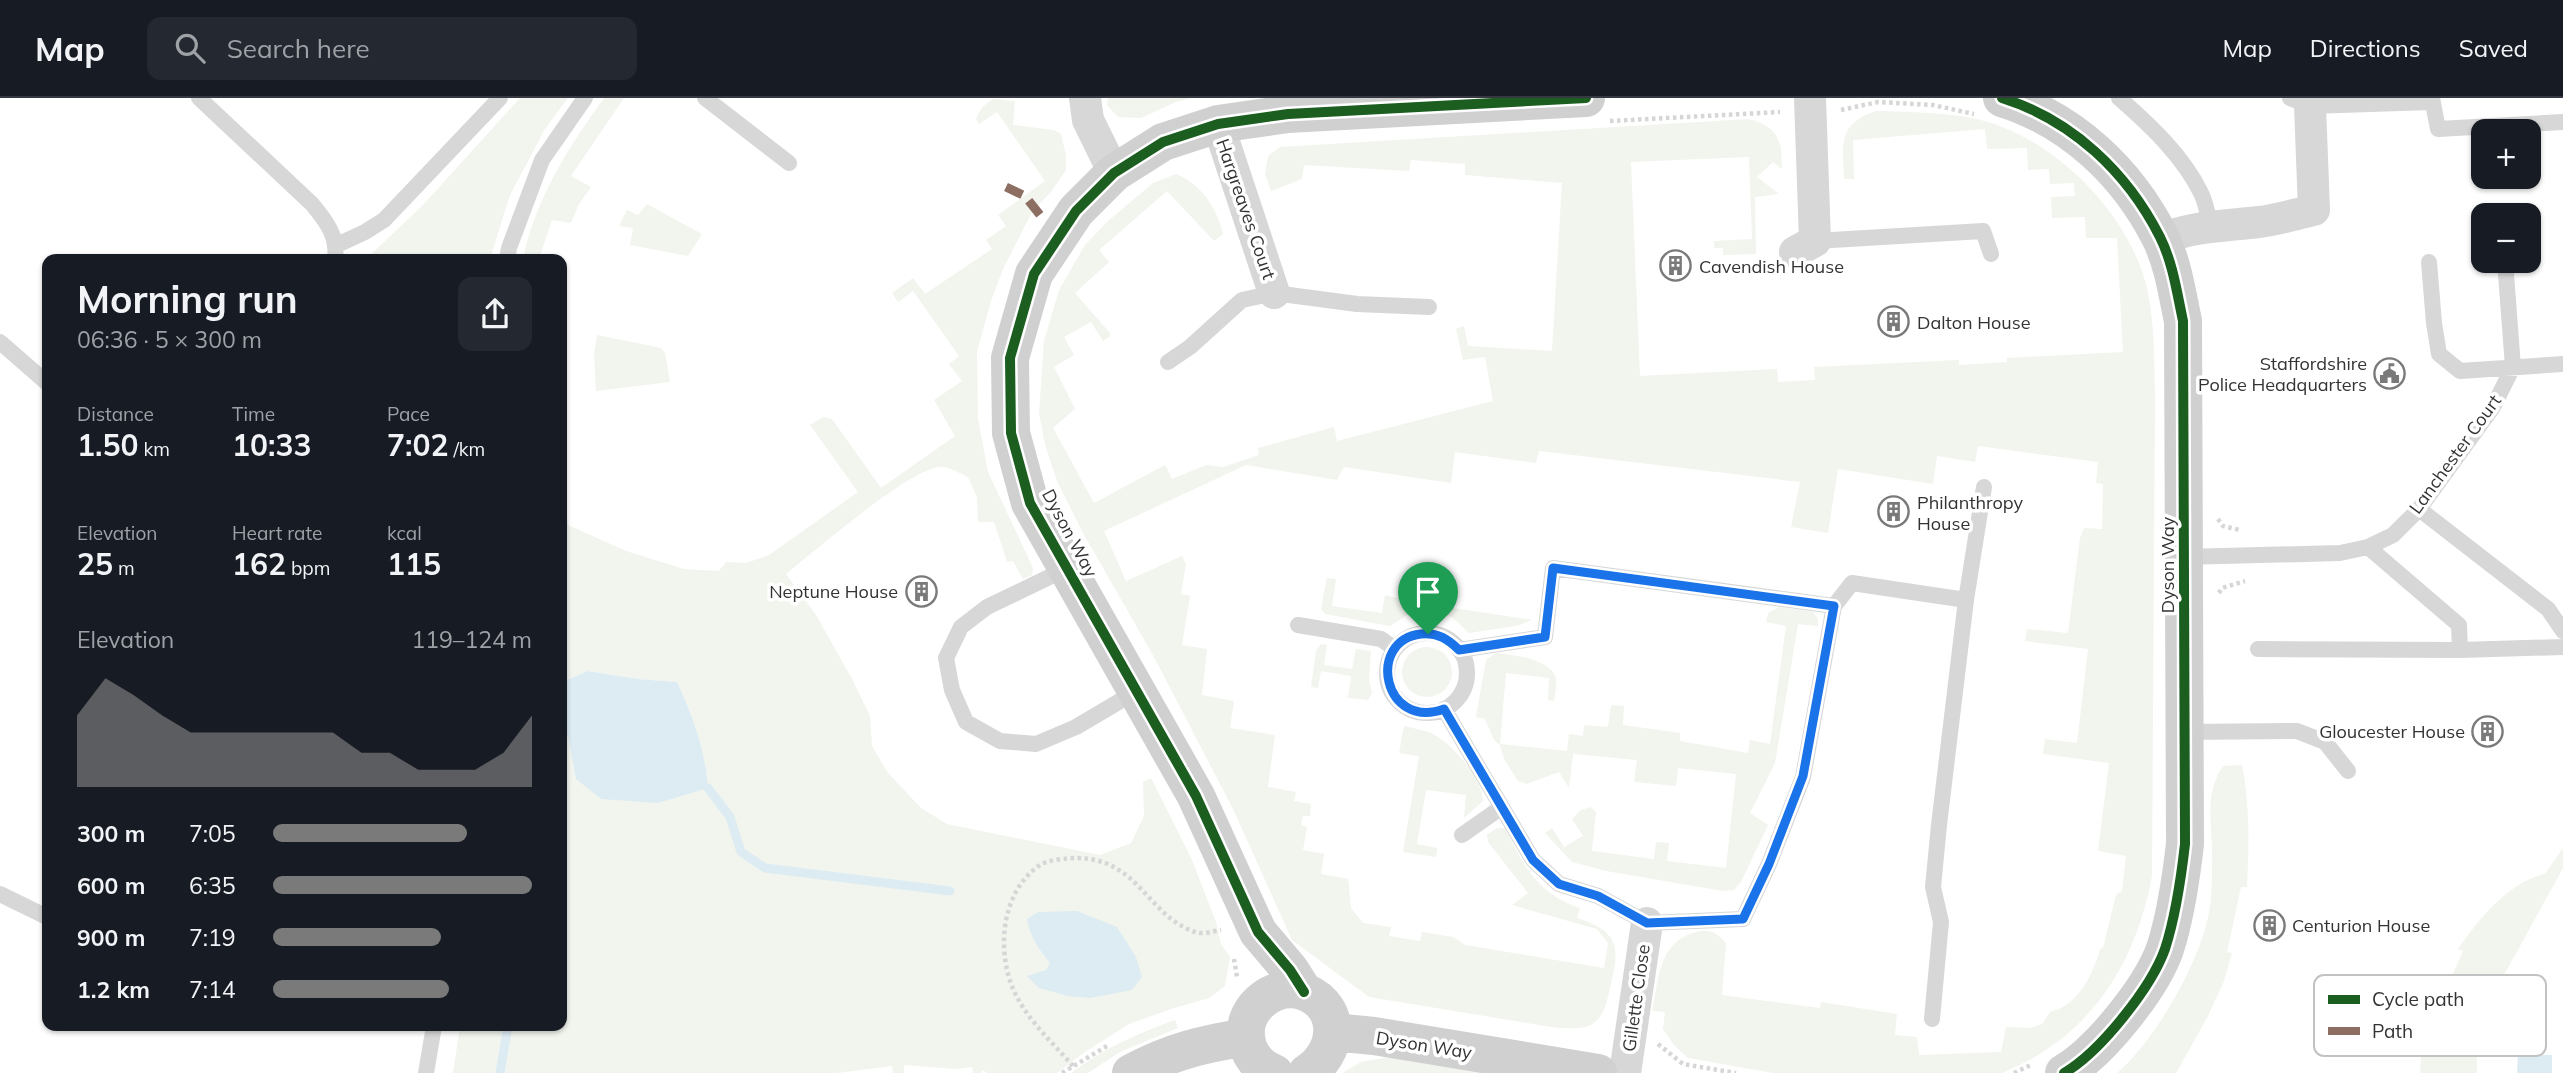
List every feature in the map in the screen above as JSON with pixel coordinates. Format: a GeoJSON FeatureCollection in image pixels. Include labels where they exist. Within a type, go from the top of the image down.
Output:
{"type":"FeatureCollection","features":[{"type":"Feature","properties":{"kind":"street"},"geometry":{"type":"LineString","coordinates":[[1085,98],[1088,120],[1114,173]]}},
{"type":"Feature","properties":{"kind":"street"},"geometry":{"type":"LineString","coordinates":[[2161,239],[2183,230],[2210,225],[2262,222],[2314,210],[2300,102]]}},
{"type":"Feature","properties":{"kind":"street"},"geometry":{"type":"LineString","coordinates":[[1805,247],[1810,105]]}},
{"type":"Feature","properties":{"kind":"street","name":"Dyson Way"},"geometry":{"type":"LineString","coordinates":[[1994,107],[2031,107],[2085,141],[2134,195],[2161,239],[2175,279],[2183,321],[2185,844],[2179,894],[2164,951],[2143,989],[2110,1033],[2074,1067],[2053,1065]]}},
{"type":"Feature","properties":{"kind":"street","name":"Dyson Way"},"geometry":{"type":"LineString","coordinates":[[1596,110],[1287,114],[1218,124],[1163,142],[1114,173],[1076,211],[1034,274],[1010,358],[1012,433],[1030,503],[1196,796],[1258,932],[1304,992],[1325,1008],[1333,1032],[1374,1036],[1598,1073]]}},
{"type":"Feature","properties":{"kind":"street","name":"Hargreaves Court"},"geometry":{"type":"LineString","coordinates":[[1218,124],[1274,293]]}},
{"type":"Feature","properties":{"kind":"street","name":"Gillette Close"},"geometry":{"type":"LineString","coordinates":[[1625,1073],[1647,923]]}},
{"type":"Feature","properties":{"kind":"street"},"geometry":{"type":"LineString","coordinates":[[1274,1073],[1256,1062],[1249,1050],[1246,1037],[1251,1013],[1266,996],[1293,990],[1304,992]]}},
{"type":"Feature","properties":{"kind":"street"},"geometry":{"type":"LineString","coordinates":[[1307,1073],[1326,1057],[1333,1032]]}},
{"type":"Feature","properties":{"kind":"street"},"geometry":{"type":"LineString","coordinates":[[1131,1073],[1164,1055],[1202,1044],[1246,1037]]}},
{"type":"Feature","properties":{"kind":"lane"},"geometry":{"type":"LineString","coordinates":[[200,98],[312,204],[328,224],[336,252],[384,220],[500,98]]}},
{"type":"Feature","properties":{"kind":"lane"},"geometry":{"type":"LineString","coordinates":[[508,254],[542,160],[585,98]]}},
{"type":"Feature","properties":{"kind":"lane"},"geometry":{"type":"LineString","coordinates":[[705,98],[789,163]]}},
{"type":"Feature","properties":{"kind":"lane"},"geometry":{"type":"LineString","coordinates":[[2119,98],[2150,124],[2181,162],[2202,194],[2210,225]]}},
{"type":"Feature","properties":{"kind":"lane"},"geometry":{"type":"LineString","coordinates":[[2300,102],[2431,100],[2438,130],[2563,122]]}},
{"type":"Feature","properties":{"kind":"lane"},"geometry":{"type":"LineString","coordinates":[[1805,247],[1983,231],[1991,254]]}},
{"type":"Feature","properties":{"kind":"lane"},"geometry":{"type":"LineString","coordinates":[[2429,262],[2439,354],[2460,371],[2563,364]]}},
{"type":"Feature","properties":{"kind":"lane"},"geometry":{"type":"LineString","coordinates":[[2506,273],[2513,367]]}},
{"type":"Feature","properties":{"kind":"lane"},"geometry":{"type":"LineString","coordinates":[[1168,362],[1190,347],[1242,300],[1274,293],[1357,304],[1429,307]]}},
{"type":"Feature","properties":{"kind":"lane"},"geometry":{"type":"LineString","coordinates":[[0,342],[42,379]]}},
{"type":"Feature","properties":{"kind":"lane","name":"Lanchester Court"},"geometry":{"type":"LineString","coordinates":[[2184,557],[2340,552],[2368,547],[2393,535],[2419,509],[2493,407],[2513,367]]}},
{"type":"Feature","properties":{"kind":"lane"},"geometry":{"type":"LineString","coordinates":[[1932,1019],[1941,922],[1933,887],[1940,814],[1966,600],[1984,487]]}},
{"type":"Feature","properties":{"kind":"lane"},"geometry":{"type":"LineString","coordinates":[[2419,509],[2548,608],[2563,631]]}},
{"type":"Feature","properties":{"kind":"lane"},"geometry":{"type":"LineString","coordinates":[[2368,547],[2459,625],[2460,650]]}},
{"type":"Feature","properties":{"kind":"lane"},"geometry":{"type":"LineString","coordinates":[[1068,568],[987,607],[961,627],[946,658],[952,691],[966,722],[1000,741],[1037,744],[1076,727],[1137,691]]}},
{"type":"Feature","properties":{"kind":"lane"},"geometry":{"type":"LineString","coordinates":[[1459,650],[1545,637],[1553,568],[1834,606]]}},
{"type":"Feature","properties":{"kind":"lane"},"geometry":{"type":"LineString","coordinates":[[1444,709],[1533,860],[1559,884],[1598,896],[1647,923],[1743,919],[1769,864],[1803,776],[1834,606],[1852,583],[1966,600]]}},
{"type":"Feature","properties":{"kind":"lane"},"geometry":{"type":"LineString","coordinates":[[1425,589],[1428,634]]}},
{"type":"Feature","properties":{"kind":"lane"},"geometry":{"type":"LineString","coordinates":[[1298,625],[1381,639],[1395,649]]}},
{"type":"Feature","properties":{"kind":"lane"},"geometry":{"type":"LineString","coordinates":[[1415,635],[1440,635],[1459,650],[1465,663],[1463,690],[1455,701],[1434,713],[1396,711],[1387,672],[1395,649],[1415,635]]}},
{"type":"Feature","properties":{"kind":"lane"},"geometry":{"type":"LineString","coordinates":[[2258,649],[2563,648]]}},
{"type":"Feature","properties":{"kind":"lane"},"geometry":{"type":"LineString","coordinates":[[2184,732],[2297,731],[2325,742],[2348,771]]}},
{"type":"Feature","properties":{"kind":"lane"},"geometry":{"type":"LineString","coordinates":[[1462,835],[1503,807]]}},
{"type":"Feature","properties":{"kind":"lane"},"geometry":{"type":"LineString","coordinates":[[0,894],[42,915]]}},
{"type":"Feature","properties":{"kind":"lane"},"geometry":{"type":"LineString","coordinates":[[426,1073],[433,1031]]}},
{"type":"Feature","properties":{"kind":"path"},"geometry":{"type":"LineString","coordinates":[[1596,110],[1810,105],[1847,109],[1878,103],[1994,107]]}},
{"type":"Feature","properties":{"kind":"path"},"geometry":{"type":"LineString","coordinates":[[1073,1066],[1031,1021],[1014,990],[1004,954],[1007,916],[1018,886],[1042,863],[1077,858],[1112,864],[1139,886],[1170,918],[1197,933],[1226,929],[1222,918]]}},
{"type":"Feature","properties":{"kind":"path"},"geometry":{"type":"LineString","coordinates":[[1232,985],[1237,976],[1233,953]]}},
{"type":"Feature","properties":{"kind":"path"},"geometry":{"type":"LineString","coordinates":[[2014,1073],[2053,1065]]}},
{"type":"Feature","properties":{"kind":"shaded area"},"geometry":{"type":"Polygon","coordinates":[[[520,98],[568,98],[545,129],[510,195],[492,254],[371,254],[423,205],[520,98]]]}},
{"type":"Feature","properties":{"kind":"shaded area"},"geometry":{"type":"Polygon","coordinates":[[[604,98],[624,98],[571,176],[591,187],[579,204],[571,223],[552,220],[541,254],[524,254],[545,195],[578,135],[604,98]]]}},
{"type":"Feature","properties":{"kind":"shaded area"},"geometry":{"type":"Polygon","coordinates":[[[1108,98],[1192,98],[1176,102],[1141,118],[1118,117],[1107,105],[1108,98]]]}},
{"type":"Feature","properties":{"kind":"shaded area"},"geometry":{"type":"Polygon","coordinates":[[[994,99],[1015,101],[1013,125],[1054,130],[1061,134],[1066,155],[1066,170],[1051,192],[1032,212],[1003,269],[977,352],[978,419],[988,472],[1033,568],[1032,575],[1023,579],[1013,561],[1007,562],[994,522],[978,522],[977,497],[968,477],[943,467],[911,479],[888,494],[786,574],[816,615],[852,679],[870,716],[872,746],[888,773],[921,808],[947,824],[1100,855],[1131,843],[1144,816],[1143,782],[1151,778],[1192,860],[1216,922],[1221,944],[1230,957],[1225,986],[1209,998],[1129,1024],[1057,1073],[987,1073],[983,1070],[981,1073],[973,1073],[972,1067],[956,1069],[904,1065],[904,1073],[893,1073],[892,1066],[837,1073],[453,1073],[459,1031],[567,1031],[567,735],[576,779],[708,787],[701,746],[677,682],[588,671],[567,680],[567,519],[568,525],[626,551],[684,569],[719,571],[726,562],[746,563],[769,555],[858,492],[810,425],[823,417],[832,419],[881,488],[955,436],[934,400],[962,381],[949,364],[959,356],[913,291],[898,302],[892,293],[913,278],[925,294],[992,249],[986,240],[1006,226],[998,215],[1045,181],[997,112],[979,124],[976,119],[983,107],[994,99]],[[1038,949],[1051,963],[1046,970],[1090,998],[1038,949]]]}},
{"type":"Feature","properties":{"kind":"shaded area"},"geometry":{"type":"Polygon","coordinates":[[[1876,111],[1936,113],[1972,118],[2001,126],[2056,157],[2102,202],[2136,256],[2146,284],[2153,326],[2155,396],[2152,876],[2134,940],[2120,968],[2104,995],[2084,1019],[2060,1040],[2033,1058],[2002,1073],[1773,1073],[1688,1058],[1674,1045],[1663,1029],[1665,1012],[1652,1011],[1666,954],[1681,938],[1703,931],[1715,934],[1726,943],[1722,995],[1820,1008],[1821,1002],[1897,1014],[1895,1035],[1917,1037],[1919,1055],[2001,1052],[2006,1027],[2029,1028],[2042,1024],[2051,1011],[2061,1008],[2077,996],[2094,968],[2100,949],[2103,948],[2116,895],[2122,891],[2126,856],[2098,851],[2109,763],[2043,754],[2045,739],[2077,743],[2088,649],[2025,641],[2027,629],[2068,633],[2080,538],[2084,528],[2102,529],[2103,484],[2096,483],[2098,462],[1978,446],[1975,462],[1937,456],[1933,484],[1838,469],[1828,533],[1791,527],[1800,482],[1539,451],[1536,463],[1455,452],[1451,483],[1344,467],[1337,480],[1246,465],[1104,531],[1126,581],[1182,556],[1186,564],[1181,594],[1190,596],[1182,645],[1207,649],[1202,695],[1234,701],[1230,728],[1275,735],[1268,787],[1296,792],[1294,801],[1311,804],[1310,816],[1303,816],[1301,825],[1307,827],[1303,850],[1324,854],[1321,874],[1348,879],[1351,908],[1363,923],[1391,927],[1389,936],[1420,941],[1422,932],[1453,937],[1465,945],[1604,968],[1608,943],[1597,929],[1512,905],[1528,893],[1488,842],[1487,835],[1497,828],[1505,828],[1519,855],[1542,887],[1580,908],[1577,918],[1591,923],[1609,935],[1615,952],[1607,1002],[1598,1019],[1583,1027],[1558,1028],[1369,997],[1292,940],[1233,809],[1154,657],[1083,533],[1057,481],[1039,414],[1044,341],[1059,290],[1085,245],[1108,221],[1153,183],[1176,174],[1185,178],[1207,198],[1217,215],[1223,234],[1214,241],[1167,191],[1099,250],[1109,262],[1075,293],[1110,336],[1103,341],[1091,322],[1064,337],[1074,355],[1054,367],[1075,409],[1053,428],[1094,503],[1165,465],[1172,479],[1206,465],[1223,467],[1259,455],[1258,448],[1334,427],[1337,441],[1493,401],[1485,357],[1463,360],[1456,329],[1464,326],[1468,346],[1552,351],[1562,183],[1465,175],[1465,164],[1411,160],[1409,171],[1304,165],[1302,179],[1271,191],[1265,174],[1268,156],[1280,147],[1749,119],[1772,131],[1779,143],[1782,159],[1782,169],[1773,162],[1757,177],[1779,194],[1755,197],[1756,254],[1723,255],[1723,248],[1714,248],[1714,241],[1752,239],[1749,157],[1631,162],[1640,376],[1777,369],[1778,382],[1815,380],[1814,367],[1959,360],[1959,365],[2007,362],[2007,358],[2123,352],[2117,238],[2086,238],[2085,217],[2052,218],[2051,197],[2075,196],[2074,183],[2050,184],[2049,169],[2028,170],[2027,148],[1987,149],[1985,129],[1853,140],[1854,179],[1844,179],[1843,146],[1848,129],[1863,116],[1876,111]]]}},
{"type":"Feature","properties":{"kind":"shaded area"},"geometry":{"type":"Polygon","coordinates":[[[647,204],[702,234],[688,256],[630,245],[633,228],[619,226],[627,210],[638,215],[647,204]]]}},
{"type":"Feature","properties":{"kind":"shaded area"},"geometry":{"type":"Polygon","coordinates":[[[597,335],[661,348],[665,353],[670,382],[596,391],[594,354],[597,335]]]}},
{"type":"Feature","properties":{"kind":"shaded area"},"geometry":{"type":"Polygon","coordinates":[[[1327,578],[1336,579],[1332,606],[1382,613],[1385,595],[1401,599],[1412,612],[1390,626],[1325,614],[1321,609],[1327,578]]]}},
{"type":"Feature","properties":{"kind":"shaded area"},"geometry":{"type":"Polygon","coordinates":[[[1440,606],[1532,620],[1516,626],[1469,633],[1452,617],[1440,614],[1440,606]]]}},
{"type":"Feature","properties":{"kind":"shaded area"},"geometry":{"type":"Polygon","coordinates":[[[1779,607],[1813,612],[1818,619],[1818,626],[1798,624],[1775,763],[1750,813],[1768,825],[1741,882],[1734,890],[1723,891],[1606,871],[1572,862],[1545,833],[1552,828],[1564,847],[1583,836],[1572,819],[1581,810],[1590,807],[1596,812],[1592,851],[1654,859],[1656,842],[1669,843],[1667,861],[1726,868],[1736,774],[1678,768],[1676,786],[1634,782],[1637,760],[1573,754],[1569,788],[1559,772],[1527,784],[1518,781],[1485,719],[1476,717],[1486,660],[1496,653],[1530,659],[1546,666],[1556,678],[1554,701],[1548,700],[1549,678],[1506,673],[1500,744],[1567,751],[1569,734],[1583,736],[1584,725],[1608,727],[1611,705],[1624,706],[1623,725],[1680,733],[1680,741],[1748,753],[1750,740],[1770,744],[1786,626],[1766,622],[1768,613],[1779,607]]]}},
{"type":"Feature","properties":{"kind":"shaded area"},"geometry":{"type":"Polygon","coordinates":[[[1321,644],[1327,645],[1324,665],[1352,669],[1356,649],[1371,651],[1369,680],[1372,693],[1368,700],[1348,698],[1351,676],[1321,671],[1318,688],[1311,687],[1316,651],[1321,644]]]}},
{"type":"Feature","properties":{"kind":"shaded area"},"geometry":{"type":"Polygon","coordinates":[[[1427,647],[1444,655],[1452,672],[1444,689],[1427,697],[1410,689],[1402,672],[1410,655],[1427,647]]]}},
{"type":"Feature","properties":{"kind":"shaded area"},"geometry":{"type":"Polygon","coordinates":[[[588,671],[677,682],[697,734],[708,788],[658,803],[601,799],[576,779],[567,735],[567,680],[588,671]]]}},
{"type":"Feature","properties":{"kind":"shaded area"},"geometry":{"type":"Polygon","coordinates":[[[1404,726],[1431,733],[1448,744],[1472,772],[1482,792],[1483,801],[1464,818],[1466,795],[1426,790],[1417,844],[1437,848],[1436,857],[1403,852],[1419,756],[1399,753],[1404,726]]]}},
{"type":"Feature","properties":{"kind":"shaded area"},"geometry":{"type":"Polygon","coordinates":[[[2242,765],[2248,826],[2247,887],[2241,887],[2227,952],[2232,953],[2224,981],[2176,1073],[2117,1073],[2160,1021],[2196,954],[2211,901],[2210,814],[2213,790],[2223,766],[2242,765]]]}},
{"type":"Feature","properties":{"kind":"shaded area"},"geometry":{"type":"Polygon","coordinates":[[[2563,848],[2563,868],[2504,975],[2452,975],[2463,951],[2458,949],[2496,903],[2519,885],[2545,874],[2563,848]]]}},
{"type":"Feature","properties":{"kind":"shaded area"},"geometry":{"type":"Polygon","coordinates":[[[1077,911],[1117,927],[1136,957],[1142,977],[1132,990],[1090,998],[1068,996],[1039,988],[1027,976],[1046,970],[1050,963],[1033,938],[1027,919],[1038,912],[1077,911]]]}},
{"type":"Feature","properties":{"kind":"shaded area"},"geometry":{"type":"Polygon","coordinates":[[[1175,1020],[1178,1028],[1120,1052],[1088,1073],[1071,1073],[1121,1042],[1175,1020]]]}},
{"type":"Feature","properties":{"kind":"shaded area"},"geometry":{"type":"Polygon","coordinates":[[[2552,1055],[2552,1073],[2517,1073],[2518,1056],[2552,1055]]]}},
{"type":"Feature","properties":{"kind":"shaded area"},"geometry":{"type":"Polygon","coordinates":[[[1395,1056],[1494,1073],[1342,1073],[1361,1062],[1395,1056]]]}},
{"type":"Feature","properties":{"kind":"shaded area"},"geometry":{"type":"Polygon","coordinates":[[[2421,1056],[2477,1056],[2477,1073],[2420,1073],[2421,1056]]]}},
{"type":"Feature","properties":{"kind":"waterway"},"geometry":{"type":"LineString","coordinates":[[708,788],[730,817],[741,852],[765,868],[950,891]]}},
{"type":"Feature","properties":{"kind":"waterway"},"geometry":{"type":"LineString","coordinates":[[500,1073],[507,1031]]}},
{"type":"Feature","properties":{"kind":"marked path"},"geometry":{"type":"LineString","coordinates":[[1006,187],[1025,196],[1040,215]]}},
{"type":"Feature","properties":{"kind":"cycle path"},"geometry":{"type":"LineString","coordinates":[[1304,992],[1290,970],[1258,932],[1196,796],[1030,503],[1011,433],[1010,358],[1034,274],[1076,211],[1114,173],[1163,142],[1218,124],[1288,114],[1586,98]]}},
{"type":"Feature","properties":{"kind":"cycle path"},"geometry":{"type":"LineString","coordinates":[[2002,98],[2052,120],[2095,151],[2114,170],[2147,213],[2160,237],[2174,278],[2183,321],[2185,844],[2180,884],[2165,949],[2148,982],[2108,1035],[2064,1073]]}},
{"type":"Feature","properties":{"kind":"place","name":"Cavendish House"},"geometry":{"type":"Point","coordinates":[1676,266]}},
{"type":"Feature","properties":{"kind":"place","name":"Dalton House"},"geometry":{"type":"Point","coordinates":[1894,322]}},
{"type":"Feature","properties":{"kind":"place","name":"Staffordshire Police Headquarters"},"geometry":{"type":"Point","coordinates":[2390,373]}},
{"type":"Feature","properties":{"kind":"place","name":"Philanthropy House"},"geometry":{"type":"Point","coordinates":[1894,512]}},
{"type":"Feature","properties":{"kind":"place","name":"Neptune House"},"geometry":{"type":"Point","coordinates":[921,591]}},
{"type":"Feature","properties":{"kind":"place","name":"Gloucester House"},"geometry":{"type":"Point","coordinates":[2488,731]}},
{"type":"Feature","properties":{"kind":"place","name":"Centurion House"},"geometry":{"type":"Point","coordinates":[2269,925]}},
{"type":"Feature","properties":{"kind":"route"},"geometry":{"type":"LineString","coordinates":[[1553,568],[1834,606],[1803,776],[1769,864],[1743,919],[1647,923],[1598,896],[1559,884],[1533,860],[1444,709],[1423,713],[1402,705],[1393,696],[1387,672],[1395,649],[1404,640],[1415,635],[1428,634],[1440,635],[1459,650],[1545,637],[1553,568]]}}]}
